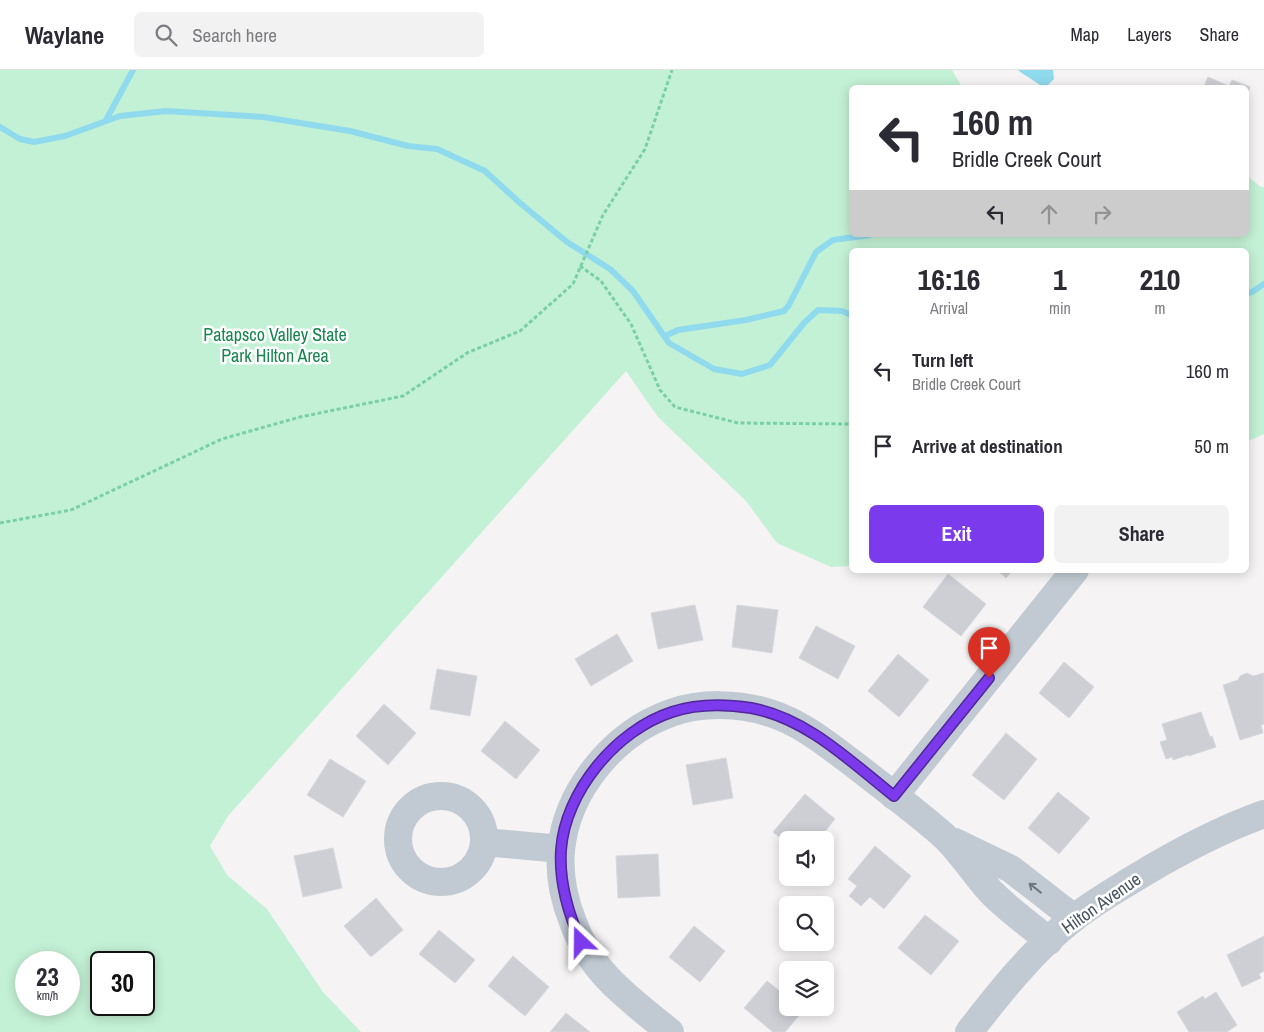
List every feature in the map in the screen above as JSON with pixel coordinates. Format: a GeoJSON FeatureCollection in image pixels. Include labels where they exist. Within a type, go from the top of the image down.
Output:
{"type":"FeatureCollection","features":[{"type":"Feature","properties":{"kind":"street"},"geometry":{"type":"LineString","coordinates":[[894,796],[1073,573]]}},
{"type":"Feature","properties":{"kind":"street"},"geometry":{"type":"LineString","coordinates":[[670,1032],[615,987],[591,958],[573,924],[567,906],[562,878],[561,849],[565,829],[577,797],[591,774],[618,744],[647,724],[671,712],[691,708],[731,706],[751,708],[790,720],[824,742],[945,837],[993,893],[1049,941]]}},
{"type":"Feature","properties":{"kind":"street","name":"Hilton Avenue"},"geometry":{"type":"LineString","coordinates":[[968,1032],[1026,964],[1074,918],[1108,894],[1199,842],[1264,814]]}},
{"type":"Feature","properties":{"kind":"street"},"geometry":{"type":"LineString","coordinates":[[945,837],[1011,869],[1074,918]]}},
{"type":"Feature","properties":{"kind":"street"},"geometry":{"type":"LineString","coordinates":[[484,842],[561,849]]}},
{"type":"Feature","properties":{"kind":"path"},"geometry":{"type":"LineString","coordinates":[[0,523],[71,510],[222,439],[300,417],[403,396],[467,353],[520,331],[573,284],[604,215],[645,149],[672,70]]}},
{"type":"Feature","properties":{"kind":"path"},"geometry":{"type":"LineString","coordinates":[[580,266],[601,281],[631,324],[660,390],[675,408],[738,423],[849,424]]}},
{"type":"Feature","properties":{"kind":"green space","name":"Patapsco Valley State Park Hilton Area"},"geometry":{"type":"Polygon","coordinates":[[[0,70],[952,70],[961,85],[849,85],[849,237],[1249,237],[1249,177],[1261,187],[1264,187],[1264,434],[1249,441],[1249,248],[849,248],[849,566],[831,567],[777,543],[746,501],[658,417],[626,371],[228,816],[210,846],[227,875],[267,909],[323,992],[361,1032],[0,1032],[0,70]]]}},
{"type":"Feature","properties":{"kind":"water"},"geometry":{"type":"Polygon","coordinates":[[[1018,70],[1053,70],[1054,79],[1048,85],[1040,85],[1018,70]]]}},
{"type":"Feature","properties":{"kind":"building"},"geometry":{"type":"Polygon","coordinates":[[[1208,77],[1227,85],[1204,85],[1208,77]]]}},
{"type":"Feature","properties":{"kind":"building"},"geometry":{"type":"Polygon","coordinates":[[[1232,80],[1245,85],[1230,85],[1232,80]]]}},
{"type":"Feature","properties":{"kind":"building"},"geometry":{"type":"Polygon","coordinates":[[[1000,573],[1010,573],[1006,578],[1000,573]]]}},
{"type":"Feature","properties":{"kind":"building"},"geometry":{"type":"Polygon","coordinates":[[[948,574],[986,604],[961,636],[923,607],[948,574]]]}},
{"type":"Feature","properties":{"kind":"building"},"geometry":{"type":"Polygon","coordinates":[[[695,605],[703,640],[658,649],[651,613],[695,605]]]}},
{"type":"Feature","properties":{"kind":"building"},"geometry":{"type":"Polygon","coordinates":[[[737,605],[778,610],[772,653],[732,647],[737,605]]]}},
{"type":"Feature","properties":{"kind":"building"},"geometry":{"type":"Polygon","coordinates":[[[816,626],[855,646],[838,679],[799,658],[816,626]]]}},
{"type":"Feature","properties":{"kind":"building"},"geometry":{"type":"Polygon","coordinates":[[[617,634],[633,661],[591,686],[575,659],[617,634]]]}},
{"type":"Feature","properties":{"kind":"building"},"geometry":{"type":"Polygon","coordinates":[[[898,654],[929,680],[899,717],[868,691],[898,654]]]}},
{"type":"Feature","properties":{"kind":"building"},"geometry":{"type":"Polygon","coordinates":[[[1064,662],[1094,687],[1069,718],[1039,693],[1064,662]]]}},
{"type":"Feature","properties":{"kind":"building"},"geometry":{"type":"Polygon","coordinates":[[[437,669],[477,676],[470,716],[430,709],[437,669]]]}},
{"type":"Feature","properties":{"kind":"building"},"geometry":{"type":"Polygon","coordinates":[[[1247,673],[1253,676],[1264,673],[1264,724],[1261,725],[1263,733],[1240,740],[1223,685],[1238,680],[1240,676],[1247,673]]]}},
{"type":"Feature","properties":{"kind":"building"},"geometry":{"type":"Polygon","coordinates":[[[384,704],[416,733],[388,765],[356,736],[384,704]]]}},
{"type":"Feature","properties":{"kind":"building"},"geometry":{"type":"Polygon","coordinates":[[[1201,712],[1210,737],[1212,736],[1216,747],[1173,760],[1172,757],[1166,759],[1160,742],[1167,740],[1162,724],[1201,712]]]}},
{"type":"Feature","properties":{"kind":"building"},"geometry":{"type":"Polygon","coordinates":[[[505,721],[540,750],[516,779],[481,751],[505,721]]]}},
{"type":"Feature","properties":{"kind":"building"},"geometry":{"type":"Polygon","coordinates":[[[1006,733],[1037,759],[1004,800],[972,775],[1006,733]]]}},
{"type":"Feature","properties":{"kind":"building"},"geometry":{"type":"Polygon","coordinates":[[[726,758],[733,798],[693,805],[686,765],[726,758]]]}},
{"type":"Feature","properties":{"kind":"building"},"geometry":{"type":"Polygon","coordinates":[[[330,759],[366,781],[343,817],[307,795],[330,759]]]}},
{"type":"Feature","properties":{"kind":"building"},"geometry":{"type":"Polygon","coordinates":[[[1058,792],[1090,818],[1059,854],[1028,828],[1058,792]]]}},
{"type":"Feature","properties":{"kind":"building"},"geometry":{"type":"Polygon","coordinates":[[[805,794],[835,819],[825,831],[779,831],[779,837],[773,832],[805,794]]]}},
{"type":"Feature","properties":{"kind":"building"},"geometry":{"type":"Polygon","coordinates":[[[875,846],[911,876],[884,909],[870,897],[861,906],[849,896],[857,886],[848,879],[875,846]]]}},
{"type":"Feature","properties":{"kind":"building"},"geometry":{"type":"Polygon","coordinates":[[[333,848],[342,888],[303,897],[294,856],[333,848]]]}},
{"type":"Feature","properties":{"kind":"building"},"geometry":{"type":"Polygon","coordinates":[[[658,854],[660,896],[618,898],[616,856],[658,854]]]}},
{"type":"Feature","properties":{"kind":"building"},"geometry":{"type":"Polygon","coordinates":[[[376,898],[403,930],[371,957],[344,926],[376,898]]]}},
{"type":"Feature","properties":{"kind":"building"},"geometry":{"type":"Polygon","coordinates":[[[925,915],[959,941],[931,975],[898,948],[925,915]]]}},
{"type":"Feature","properties":{"kind":"building"},"geometry":{"type":"Polygon","coordinates":[[[694,926],[725,951],[700,982],[669,957],[694,926]]]}},
{"type":"Feature","properties":{"kind":"building"},"geometry":{"type":"Polygon","coordinates":[[[439,930],[475,960],[455,983],[419,954],[439,930]]]}},
{"type":"Feature","properties":{"kind":"building"},"geometry":{"type":"Polygon","coordinates":[[[1264,936],[1264,971],[1259,974],[1261,978],[1242,987],[1227,955],[1264,936]]]}},
{"type":"Feature","properties":{"kind":"building"},"geometry":{"type":"Polygon","coordinates":[[[513,956],[549,987],[525,1016],[488,986],[513,956]]]}},
{"type":"Feature","properties":{"kind":"building"},"geometry":{"type":"Polygon","coordinates":[[[767,981],[779,991],[779,1016],[799,1016],[785,1032],[773,1032],[744,1008],[767,981]]]}},
{"type":"Feature","properties":{"kind":"building"},"geometry":{"type":"Polygon","coordinates":[[[1216,992],[1237,1025],[1227,1032],[1189,1032],[1177,1012],[1203,996],[1205,999],[1216,992]]]}},
{"type":"Feature","properties":{"kind":"building"},"geometry":{"type":"Polygon","coordinates":[[[566,1013],[590,1032],[550,1032],[566,1013]]]}},
{"type":"Feature","properties":{"kind":"waterway"},"geometry":{"type":"LineString","coordinates":[[106,120],[133,70]]}},
{"type":"Feature","properties":{"kind":"waterway"},"geometry":{"type":"LineString","coordinates":[[0,127],[20,139],[34,142],[65,136],[120,116],[166,111],[263,117],[350,131],[408,146],[437,149],[485,171],[567,242],[610,269],[633,291],[669,343],[714,369],[742,374],[770,365],[804,323],[818,310],[842,311],[849,314]]}},
{"type":"Feature","properties":{"kind":"waterway"},"geometry":{"type":"LineString","coordinates":[[665,336],[678,330],[746,320],[784,311],[789,305],[816,252],[833,240],[855,237]]}},
{"type":"Feature","properties":{"kind":"waterway"},"geometry":{"type":"LineString","coordinates":[[1249,293],[1264,284]]}},
{"type":"Feature","properties":{"kind":"route"},"geometry":{"type":"LineString","coordinates":[[581,942],[573,924],[563,888],[561,849],[565,829],[580,791],[591,774],[618,744],[635,731],[671,712],[691,708],[731,706],[771,713],[790,720],[807,730],[894,796],[989,678]]}}]}
